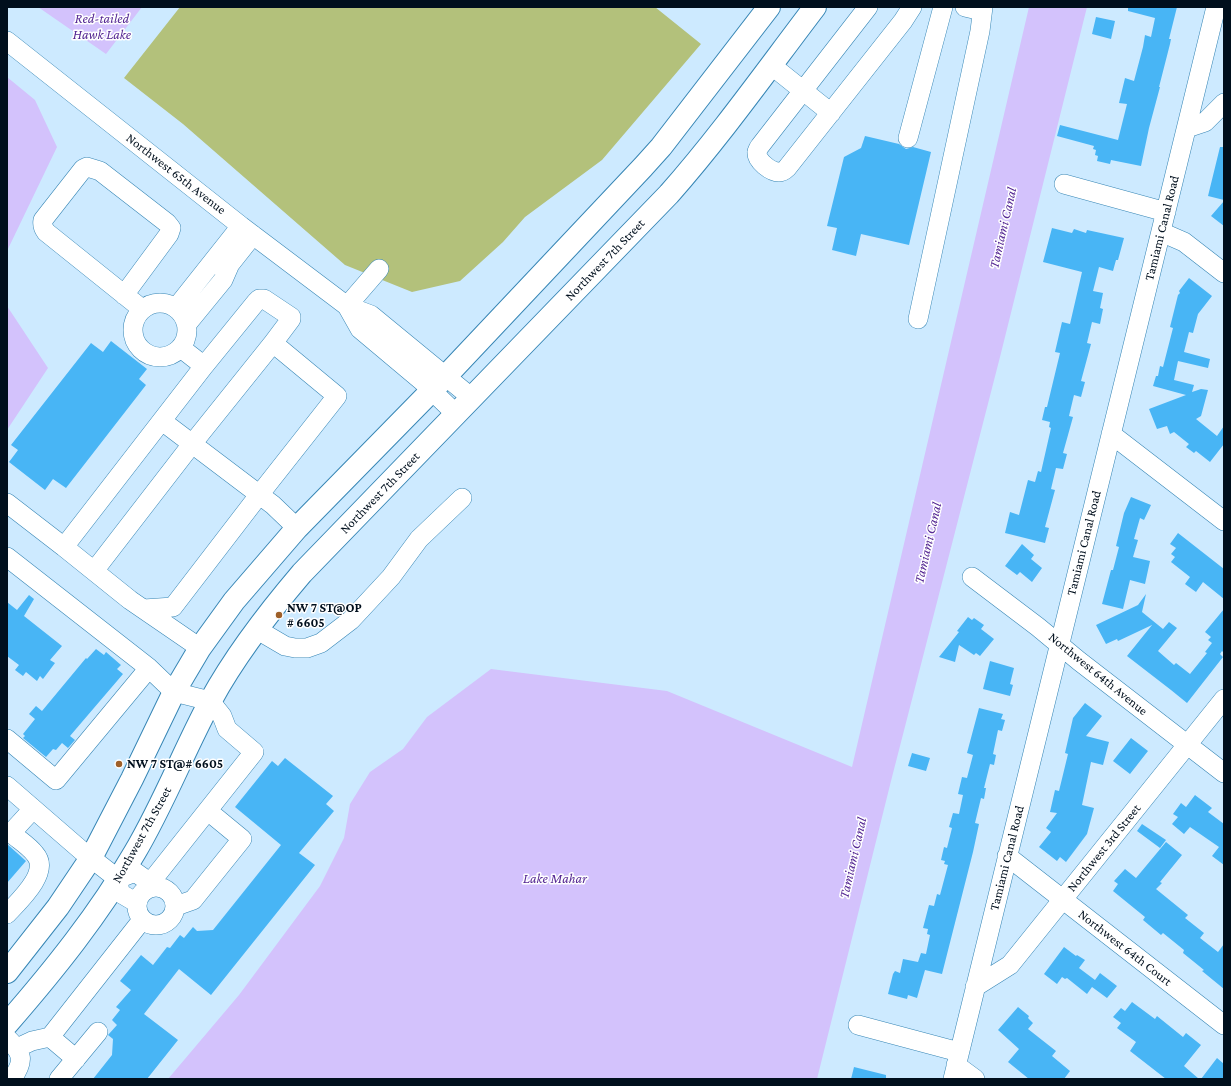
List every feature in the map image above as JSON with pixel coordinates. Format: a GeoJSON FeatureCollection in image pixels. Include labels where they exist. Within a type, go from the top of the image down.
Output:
{"type":"FeatureCollection","features":[{"type":"Feature","properties":{"kind":"main road"},"geometry":{"type":"LineString","coordinates":[[7,972],[55,912],[91,858],[132,779],[174,692],[200,648],[234,601],[297,528],[438,383],[643,167],[670,135],[770,7]]}},
{"type":"Feature","properties":{"kind":"main road","name":"Northwest 7th Street"},"geometry":{"type":"LineString","coordinates":[[7,1024],[68,950],[118,879],[146,833],[210,701],[256,629],[302,573],[669,194],[815,7]]}},
{"type":"Feature","properties":{"kind":"street"},"geometry":{"type":"LineString","coordinates":[[868,7],[760,146],[757,151],[758,157],[766,166],[778,172],[787,168],[909,14],[912,7]]}},
{"type":"Feature","properties":{"kind":"street"},"geometry":{"type":"LineString","coordinates":[[908,138],[943,7]]}},
{"type":"Feature","properties":{"kind":"street"},"geometry":{"type":"LineString","coordinates":[[918,318],[980,31],[977,8]]}},
{"type":"Feature","properties":{"kind":"street","name":"Tamiami Canal Road"},"geometry":{"type":"LineString","coordinates":[[956,1065],[1161,232],[1187,128],[1218,16]]}},
{"type":"Feature","properties":{"kind":"street","name":"Northwest 65th Avenue"},"geometry":{"type":"LineString","coordinates":[[7,41],[346,306],[360,329],[438,383],[472,398]]}},
{"type":"Feature","properties":{"kind":"street"},"geometry":{"type":"LineString","coordinates":[[771,65],[831,112]]}},
{"type":"Feature","properties":{"kind":"street"},"geometry":{"type":"LineString","coordinates":[[1187,128],[1205,122],[1224,103]]}},
{"type":"Feature","properties":{"kind":"street"},"geometry":{"type":"LineString","coordinates":[[124,295],[169,234],[171,228],[167,223],[100,171],[87,167],[83,169],[43,220],[42,224],[46,232],[124,295],[142,309]]}},
{"type":"Feature","properties":{"kind":"street"},"geometry":{"type":"LineString","coordinates":[[1064,184],[1166,212]]}},
{"type":"Feature","properties":{"kind":"street"},"geometry":{"type":"LineString","coordinates":[[176,308],[247,230]]}},
{"type":"Feature","properties":{"kind":"street"},"geometry":{"type":"LineString","coordinates":[[187,324],[223,280],[247,230]]}},
{"type":"Feature","properties":{"kind":"street"},"geometry":{"type":"LineString","coordinates":[[1161,232],[1184,242],[1224,273]]}},
{"type":"Feature","properties":{"kind":"street"},"geometry":{"type":"LineString","coordinates":[[346,306],[379,269]]}},
{"type":"Feature","properties":{"kind":"street"},"geometry":{"type":"LineString","coordinates":[[64,547],[204,366],[259,298],[264,299],[291,317],[273,343],[192,444],[94,571]]}},
{"type":"Feature","properties":{"kind":"street"},"geometry":{"type":"LineString","coordinates":[[163,303],[176,308],[185,318],[187,324],[187,337],[181,348],[171,355],[159,358],[150,356],[143,352],[138,347],[134,339],[133,327],[137,315],[148,305],[163,303]]}},
{"type":"Feature","properties":{"kind":"street"},"geometry":{"type":"LineString","coordinates":[[144,609],[173,607],[337,396],[273,343]]}},
{"type":"Feature","properties":{"kind":"street"},"geometry":{"type":"LineString","coordinates":[[181,348],[204,366]]}},
{"type":"Feature","properties":{"kind":"street","name":"Northwest 65th Avenue"},"geometry":{"type":"LineString","coordinates":[[438,383],[456,414]]}},
{"type":"Feature","properties":{"kind":"street"},"geometry":{"type":"LineString","coordinates":[[162,421],[273,505],[297,528]]}},
{"type":"Feature","properties":{"kind":"street"},"geometry":{"type":"LineString","coordinates":[[1111,434],[1224,521]]}},
{"type":"Feature","properties":{"kind":"street"},"geometry":{"type":"LineString","coordinates":[[256,629],[285,646],[308,648],[321,643],[351,620],[390,577],[419,539],[462,498]]}},
{"type":"Feature","properties":{"kind":"street"},"geometry":{"type":"LineString","coordinates":[[7,503],[130,600],[200,648]]}},
{"type":"Feature","properties":{"kind":"street"},"geometry":{"type":"LineString","coordinates":[[7,557],[149,668],[174,692],[210,701],[222,716],[227,729],[254,752],[168,861],[153,885],[141,894],[140,912],[50,1037],[12,1043]]}},
{"type":"Feature","properties":{"kind":"street","name":"Northwest 64th Avenue"},"geometry":{"type":"LineString","coordinates":[[972,577],[1224,773]]}},
{"type":"Feature","properties":{"kind":"street"},"geometry":{"type":"LineString","coordinates":[[7,739],[56,780],[149,668]]}},
{"type":"Feature","properties":{"kind":"street","name":"Northwest 3rd Street"},"geometry":{"type":"LineString","coordinates":[[975,987],[1010,965],[1224,699]]}},
{"type":"Feature","properties":{"kind":"street"},"geometry":{"type":"LineString","coordinates":[[7,786],[91,858],[118,879],[120,893],[152,926],[163,924],[172,917],[176,906],[172,894],[153,885],[135,872],[118,879]]}},
{"type":"Feature","properties":{"kind":"street"},"geometry":{"type":"LineString","coordinates":[[7,914],[29,889],[36,879],[39,869],[40,861],[35,853],[11,833],[33,809]]}},
{"type":"Feature","properties":{"kind":"street"},"geometry":{"type":"LineString","coordinates":[[176,906],[193,900],[242,839],[208,811]]}},
{"type":"Feature","properties":{"kind":"street","name":"Northwest 64th Court"},"geometry":{"type":"LineString","coordinates":[[1007,856],[1224,1025]]}},
{"type":"Feature","properties":{"kind":"street"},"geometry":{"type":"LineString","coordinates":[[858,1025],[956,1065],[975,1079]]}},
{"type":"Feature","properties":{"kind":"street"},"geometry":{"type":"LineString","coordinates":[[59,1079],[98,1032]]}},
{"type":"Feature","properties":{"kind":"street"},"geometry":{"type":"LineString","coordinates":[[50,1037],[76,1059]]}},
{"type":"Feature","properties":{"kind":"street"},"geometry":{"type":"LineString","coordinates":[[12,1043],[21,1054],[19,1069],[12,1079]]}},
{"type":"Feature","properties":{"kind":"green space"},"geometry":{"type":"Polygon","coordinates":[[[180,7],[655,7],[701,44],[602,160],[525,217],[503,242],[460,281],[412,292],[345,265],[183,124],[124,78],[180,7]]]}},
{"type":"Feature","properties":{"kind":"water","name":"Red-tailed Hawk Lake"},"geometry":{"type":"Polygon","coordinates":[[[38,7],[142,7],[106,54],[38,7]]]}},
{"type":"Feature","properties":{"kind":"water","name":"Lake Mahar"},"geometry":{"type":"Polygon","coordinates":[[[1029,7],[1087,7],[817,1079],[168,1079],[239,995],[320,886],[344,838],[350,804],[370,772],[403,749],[427,717],[491,669],[667,691],[852,767],[1029,7]]]}},
{"type":"Feature","properties":{"kind":"water"},"geometry":{"type":"Polygon","coordinates":[[[7,77],[35,100],[57,147],[7,251],[7,77]]]}},
{"type":"Feature","properties":{"kind":"water"},"geometry":{"type":"Polygon","coordinates":[[[7,306],[48,368],[7,430],[7,306]]]}},
{"type":"Feature","properties":{"kind":"building"},"geometry":{"type":"Polygon","coordinates":[[[1128,7],[1177,7],[1169,39],[1171,39],[1170,44],[1141,166],[1111,160],[1110,164],[1097,161],[1098,156],[1095,155],[1096,150],[1093,149],[1094,146],[1057,136],[1060,125],[1118,140],[1127,104],[1119,103],[1125,78],[1134,81],[1145,35],[1151,37],[1155,18],[1128,11],[1128,7]]]}},
{"type":"Feature","properties":{"kind":"building"},"geometry":{"type":"Polygon","coordinates":[[[1096,17],[1115,21],[1111,39],[1092,34],[1096,17]]]}},
{"type":"Feature","properties":{"kind":"building"},"geometry":{"type":"Polygon","coordinates":[[[865,136],[899,144],[906,149],[913,147],[931,152],[909,245],[861,234],[856,256],[832,250],[837,228],[827,226],[844,157],[861,148],[865,136]]]}},
{"type":"Feature","properties":{"kind":"building"},"geometry":{"type":"Polygon","coordinates":[[[1220,147],[1224,147],[1224,200],[1208,196],[1220,147]]]}},
{"type":"Feature","properties":{"kind":"building"},"geometry":{"type":"Polygon","coordinates":[[[1224,201],[1224,226],[1211,216],[1224,201]]]}},
{"type":"Feature","properties":{"kind":"building"},"geometry":{"type":"Polygon","coordinates":[[[1052,228],[1072,233],[1074,229],[1086,233],[1087,230],[1124,238],[1118,260],[1116,260],[1113,271],[1099,267],[1093,291],[1103,293],[1100,308],[1103,309],[1100,324],[1092,322],[1087,343],[1091,344],[1081,381],[1085,382],[1081,397],[1074,395],[1069,416],[1073,417],[1063,453],[1067,454],[1063,469],[1056,468],[1051,489],[1055,490],[1045,527],[1049,528],[1045,543],[1005,533],[1010,512],[1019,515],[1028,480],[1035,482],[1038,471],[1041,472],[1051,428],[1049,427],[1050,422],[1042,420],[1045,407],[1047,407],[1060,353],[1055,352],[1062,322],[1070,324],[1082,272],[1043,262],[1052,228]]]}},
{"type":"Feature","properties":{"kind":"building"},"geometry":{"type":"Polygon","coordinates":[[[1189,278],[1212,296],[1198,314],[1193,333],[1189,332],[1184,352],[1210,359],[1208,368],[1178,361],[1174,380],[1194,385],[1192,392],[1201,389],[1208,390],[1201,416],[1196,419],[1217,436],[1224,426],[1224,444],[1210,462],[1196,451],[1194,453],[1186,447],[1189,444],[1174,432],[1170,434],[1167,426],[1157,429],[1149,409],[1186,395],[1153,386],[1156,376],[1158,376],[1160,366],[1163,367],[1173,328],[1170,327],[1178,295],[1180,293],[1179,291],[1189,278]]]}},
{"type":"Feature","properties":{"kind":"building"},"geometry":{"type":"Polygon","coordinates":[[[111,341],[147,369],[139,379],[146,385],[66,488],[53,479],[45,490],[9,462],[18,450],[11,445],[91,343],[103,352],[111,341]]]}},
{"type":"Feature","properties":{"kind":"building"},"geometry":{"type":"Polygon","coordinates":[[[1131,497],[1151,505],[1144,520],[1140,518],[1134,539],[1138,540],[1133,557],[1150,561],[1145,584],[1130,580],[1123,609],[1102,604],[1119,547],[1116,546],[1124,513],[1131,497]]]}},
{"type":"Feature","properties":{"kind":"building"},"geometry":{"type":"Polygon","coordinates":[[[1178,533],[1224,569],[1224,599],[1203,582],[1196,592],[1185,584],[1190,577],[1171,562],[1175,557],[1171,554],[1176,548],[1170,544],[1178,533]]]}},
{"type":"Feature","properties":{"kind":"building"},"geometry":{"type":"Polygon","coordinates":[[[1022,544],[1034,555],[1031,559],[1042,568],[1032,582],[1020,572],[1017,575],[1005,566],[1022,544]]]}},
{"type":"Feature","properties":{"kind":"building"},"geometry":{"type":"Polygon","coordinates":[[[1146,594],[1142,612],[1163,629],[1169,622],[1177,628],[1158,651],[1174,665],[1176,663],[1190,674],[1207,653],[1205,652],[1212,643],[1208,640],[1211,637],[1205,632],[1224,609],[1224,653],[1222,651],[1220,654],[1223,657],[1187,703],[1127,656],[1152,625],[1118,641],[1117,639],[1106,644],[1096,625],[1138,605],[1146,594]]]}},
{"type":"Feature","properties":{"kind":"building"},"geometry":{"type":"Polygon","coordinates":[[[29,595],[34,599],[24,616],[62,646],[50,660],[55,663],[43,679],[40,676],[37,681],[26,672],[23,676],[15,670],[19,665],[7,656],[7,602],[17,610],[29,595]]]}},
{"type":"Feature","properties":{"kind":"building"},"geometry":{"type":"Polygon","coordinates":[[[968,617],[972,620],[974,618],[984,625],[981,629],[994,639],[980,656],[976,653],[974,655],[959,645],[955,662],[939,657],[959,632],[957,631],[968,617]]]}},
{"type":"Feature","properties":{"kind":"building"},"geometry":{"type":"Polygon","coordinates":[[[96,649],[104,655],[106,652],[121,665],[117,669],[123,674],[70,736],[75,740],[68,748],[62,743],[56,750],[53,749],[46,757],[23,738],[25,736],[23,734],[35,719],[29,714],[36,706],[42,711],[86,658],[87,659],[96,649]]]}},
{"type":"Feature","properties":{"kind":"building"},"geometry":{"type":"Polygon","coordinates":[[[990,661],[1014,668],[1010,684],[1013,685],[1010,696],[983,689],[990,661]]]}},
{"type":"Feature","properties":{"kind":"building"},"geometry":{"type":"Polygon","coordinates":[[[1085,703],[1102,716],[1086,736],[1109,742],[1103,765],[1091,762],[1082,805],[1094,808],[1087,834],[1066,862],[1060,857],[1057,861],[1039,847],[1051,832],[1046,828],[1057,813],[1050,812],[1055,790],[1059,791],[1068,754],[1065,753],[1073,718],[1085,703]]]}},
{"type":"Feature","properties":{"kind":"building"},"geometry":{"type":"Polygon","coordinates":[[[979,708],[1003,714],[1001,719],[1005,720],[1002,731],[998,730],[993,754],[996,755],[994,765],[990,764],[984,788],[986,788],[984,799],[981,798],[975,823],[979,824],[973,852],[942,974],[925,970],[917,998],[908,995],[907,999],[888,994],[893,974],[895,971],[900,973],[903,959],[918,962],[921,953],[926,954],[930,935],[927,934],[928,929],[923,928],[929,905],[934,906],[937,894],[940,895],[948,865],[944,864],[945,861],[941,860],[944,847],[947,848],[952,828],[949,827],[953,813],[959,814],[963,795],[958,794],[962,777],[967,778],[973,755],[967,753],[979,708]]]}},
{"type":"Feature","properties":{"kind":"building"},"geometry":{"type":"Polygon","coordinates":[[[1131,738],[1148,751],[1130,774],[1113,761],[1131,738]]]}},
{"type":"Feature","properties":{"kind":"building"},"geometry":{"type":"Polygon","coordinates":[[[912,753],[930,758],[926,771],[908,766],[912,753]]]}},
{"type":"Feature","properties":{"kind":"building"},"geometry":{"type":"Polygon","coordinates":[[[285,758],[333,796],[326,804],[334,811],[299,853],[315,865],[211,995],[179,969],[144,1014],[178,1040],[147,1079],[93,1079],[112,1055],[113,1039],[108,1035],[117,1025],[112,1020],[120,1010],[116,1007],[131,990],[120,981],[141,955],[153,965],[167,947],[170,948],[180,935],[184,938],[193,927],[197,931],[213,930],[281,845],[235,807],[272,761],[278,766],[285,758]]]}},
{"type":"Feature","properties":{"kind":"building"},"geometry":{"type":"Polygon","coordinates":[[[1195,795],[1212,808],[1208,812],[1224,824],[1224,865],[1212,856],[1219,847],[1190,827],[1184,834],[1172,824],[1178,817],[1173,814],[1181,803],[1186,807],[1195,795]]]}},
{"type":"Feature","properties":{"kind":"building"},"geometry":{"type":"Polygon","coordinates":[[[1142,824],[1166,840],[1160,848],[1137,831],[1142,824]]]}},
{"type":"Feature","properties":{"kind":"building"},"geometry":{"type":"Polygon","coordinates":[[[1166,842],[1182,855],[1156,889],[1188,915],[1185,918],[1204,933],[1200,938],[1218,952],[1224,944],[1224,989],[1183,953],[1184,950],[1163,933],[1161,935],[1143,920],[1145,917],[1113,891],[1118,884],[1114,881],[1125,869],[1136,878],[1166,842]]]}},
{"type":"Feature","properties":{"kind":"building"},"geometry":{"type":"Polygon","coordinates":[[[7,844],[26,861],[7,883],[7,844]]]}},
{"type":"Feature","properties":{"kind":"building"},"geometry":{"type":"Polygon","coordinates":[[[1064,947],[1076,956],[1077,955],[1085,960],[1079,968],[1095,980],[1100,973],[1117,986],[1107,998],[1092,987],[1087,994],[1067,978],[1065,979],[1062,977],[1057,984],[1044,974],[1064,947]]]}},
{"type":"Feature","properties":{"kind":"building"},"geometry":{"type":"Polygon","coordinates":[[[1132,1002],[1155,1019],[1157,1016],[1183,1037],[1186,1033],[1201,1045],[1184,1066],[1199,1079],[1166,1079],[1130,1051],[1136,1042],[1117,1028],[1121,1023],[1113,1017],[1121,1008],[1125,1011],[1132,1002]]]}},
{"type":"Feature","properties":{"kind":"building"},"geometry":{"type":"Polygon","coordinates":[[[1018,1007],[1029,1016],[1028,1018],[1033,1023],[1028,1029],[1056,1051],[1052,1056],[1070,1071],[1064,1079],[1029,1079],[1008,1062],[1019,1049],[998,1030],[1018,1007]]]}},
{"type":"Feature","properties":{"kind":"building"},"geometry":{"type":"Polygon","coordinates":[[[1217,1058],[1224,1064],[1224,1079],[1201,1079],[1217,1058]]]}},
{"type":"Feature","properties":{"kind":"building"},"geometry":{"type":"Polygon","coordinates":[[[854,1067],[886,1075],[886,1079],[851,1079],[854,1067]]]}},
{"type":"Feature","properties":{"kind":"place","name":"NW 7 ST@OP # 6605"},"geometry":{"type":"Point","coordinates":[279,615]}},
{"type":"Feature","properties":{"kind":"place","name":"NW 7 ST@# 6605"},"geometry":{"type":"Point","coordinates":[119,764]}},
{"type":"Feature","properties":{"kind":"water label","name":"Tamiami Canal"},"geometry":{"type":"Point","coordinates":[1003,228]}},
{"type":"Feature","properties":{"kind":"water label","name":"Tamiami Canal"},"geometry":{"type":"Point","coordinates":[928,543]}},
{"type":"Feature","properties":{"kind":"water label","name":"Tamiami Canal"},"geometry":{"type":"Point","coordinates":[853,858]}}]}
